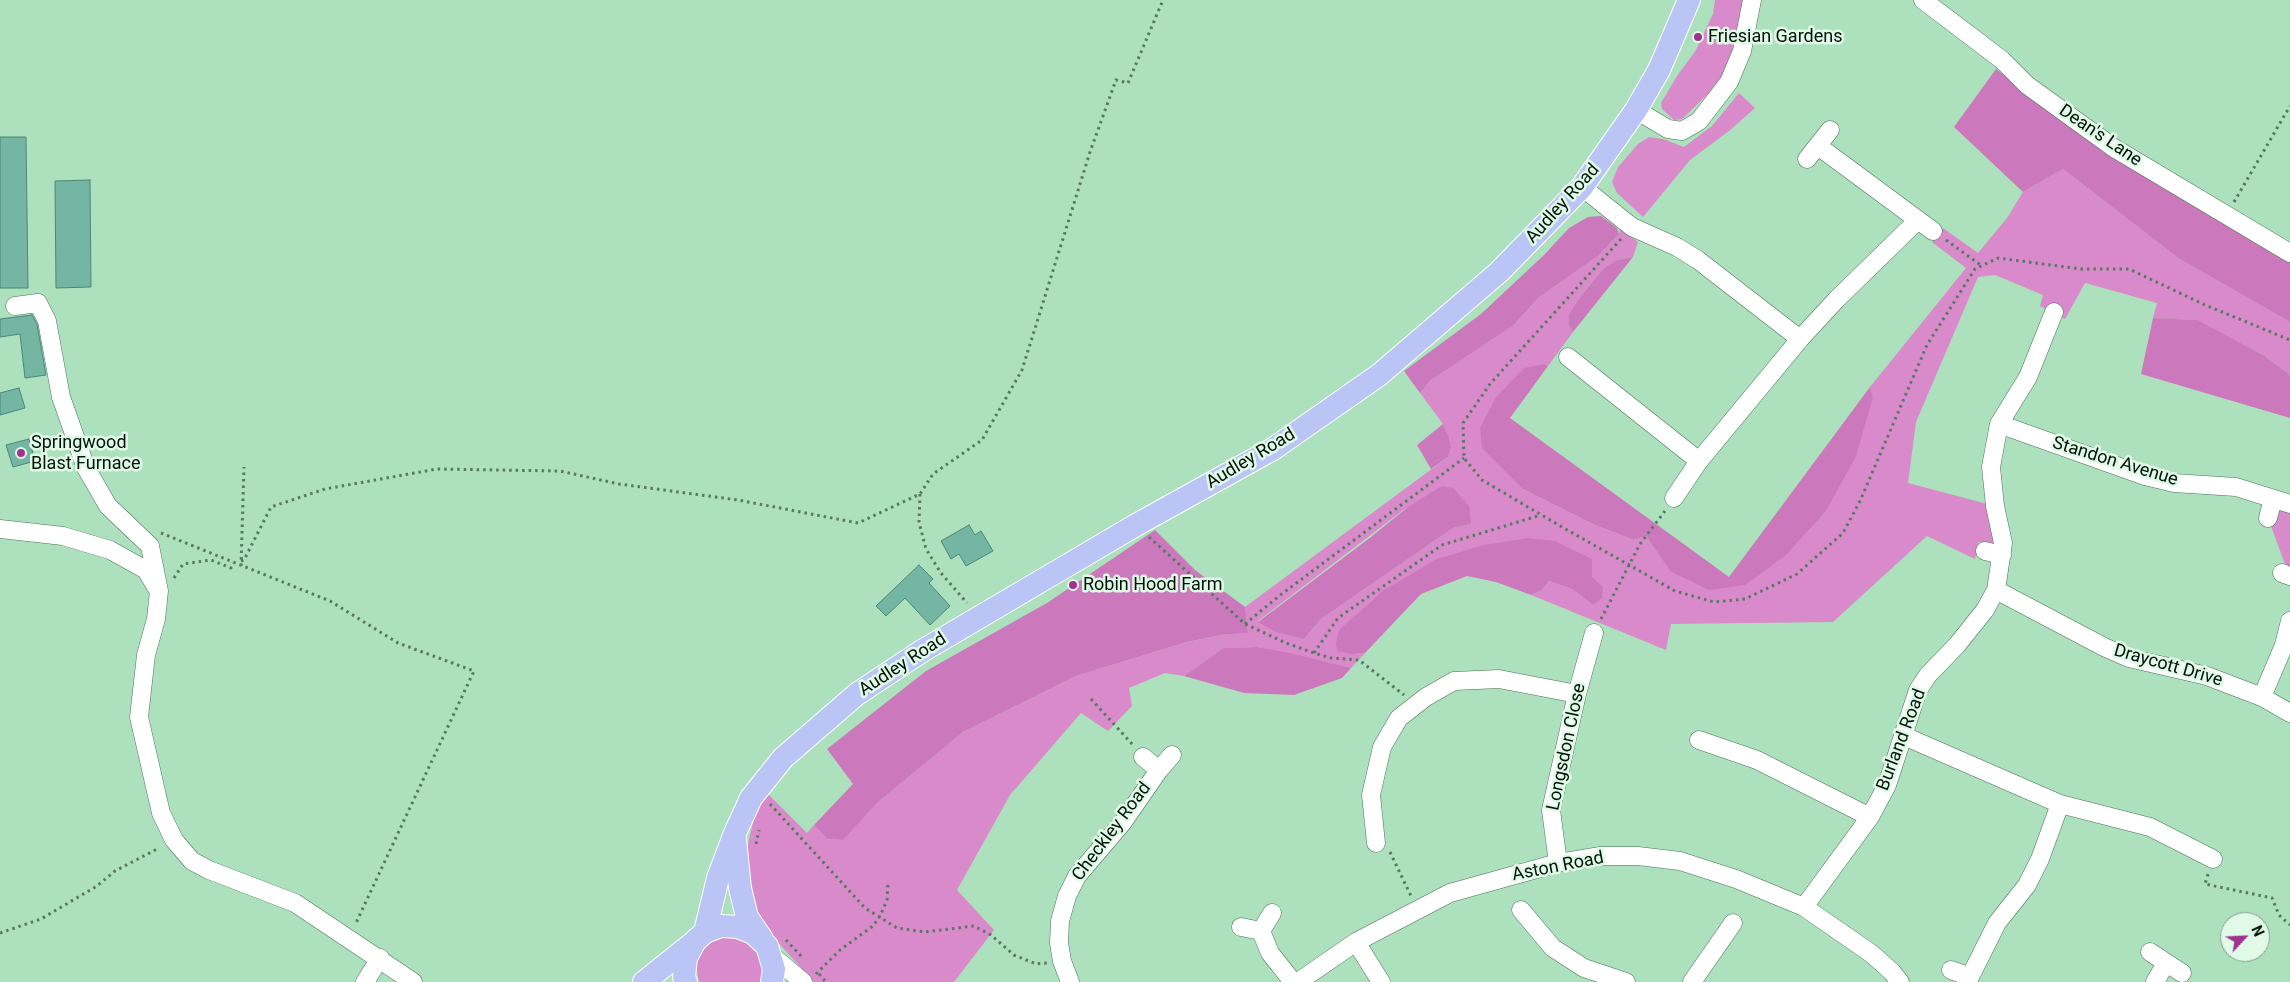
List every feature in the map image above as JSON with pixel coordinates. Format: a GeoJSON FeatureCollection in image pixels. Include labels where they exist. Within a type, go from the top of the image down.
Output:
{"type":"FeatureCollection","features":[{"type":"Feature","properties":{"kind":"main road","name":"Audley Road"},"geometry":{"type":"LineString","coordinates":[[686,982],[684,977],[686,958],[700,937],[718,878],[750,798],[783,758],[857,694],[922,651],[1136,525],[1273,449],[1379,375],[1499,272],[1582,187],[1636,110],[1659,70],[1689,0]]}},
{"type":"Feature","properties":{"kind":"main road","name":"Audley Road"},"geometry":{"type":"LineString","coordinates":[[735,833],[740,888],[747,917],[774,946]]}},
{"type":"Feature","properties":{"kind":"main road"},"geometry":{"type":"LineString","coordinates":[[644,982],[700,937],[721,926],[738,926],[774,946],[772,982]]}},
{"type":"Feature","properties":{"kind":"street"},"geometry":{"type":"LineString","coordinates":[[1636,110],[1668,129],[1682,131],[1699,121],[1729,82],[1742,51],[1752,0]]}},
{"type":"Feature","properties":{"kind":"street","name":"Dean's Lane"},"geometry":{"type":"LineString","coordinates":[[1923,0],[2002,60],[2027,85],[2114,148],[2290,253]]}},
{"type":"Feature","properties":{"kind":"street"},"geometry":{"type":"LineString","coordinates":[[1830,130],[1813,152],[1933,231]]}},
{"type":"Feature","properties":{"kind":"street"},"geometry":{"type":"LineString","coordinates":[[1582,187],[1632,227],[1677,247],[1698,260],[1800,339]]}},
{"type":"Feature","properties":{"kind":"street"},"geometry":{"type":"LineString","coordinates":[[1674,498],[1699,461],[1800,339],[1836,300],[1918,220]]}},
{"type":"Feature","properties":{"kind":"street"},"geometry":{"type":"LineString","coordinates":[[15,306],[38,302],[47,321],[61,397],[86,468],[108,506],[150,546],[160,591],[156,619],[146,655],[139,717],[161,813],[174,840],[192,861],[209,870],[295,903],[380,958],[413,982]]}},
{"type":"Feature","properties":{"kind":"street","name":"Burland Road"},"geometry":{"type":"LineString","coordinates":[[1804,907],[1870,816],[1887,785],[1918,690],[1928,675],[1957,645],[1985,610],[1996,590],[1994,553],[2003,543],[1995,506],[1991,467],[1999,424],[2028,377],[2054,312]]}},
{"type":"Feature","properties":{"kind":"street"},"geometry":{"type":"LineString","coordinates":[[1568,357],[1699,461]]}},
{"type":"Feature","properties":{"kind":"street","name":"Standon Avenue"},"geometry":{"type":"LineString","coordinates":[[1999,424],[2145,476],[2174,483],[2236,486],[2290,504]]}},
{"type":"Feature","properties":{"kind":"street"},"geometry":{"type":"LineString","coordinates":[[2268,518],[2273,499]]}},
{"type":"Feature","properties":{"kind":"street"},"geometry":{"type":"LineString","coordinates":[[0,529],[63,536],[110,550],[146,570],[160,591]]}},
{"type":"Feature","properties":{"kind":"street","name":"Draycott Drive"},"geometry":{"type":"LineString","coordinates":[[1996,590],[2104,647],[2129,658],[2207,676],[2262,697],[2290,713]]}},
{"type":"Feature","properties":{"kind":"street"},"geometry":{"type":"LineString","coordinates":[[2262,697],[2284,644],[2290,621]]}},
{"type":"Feature","properties":{"kind":"street","name":"Longsdon Close"},"geometry":{"type":"LineString","coordinates":[[1558,863],[1551,810],[1577,694],[1594,633]]}},
{"type":"Feature","properties":{"kind":"street"},"geometry":{"type":"LineString","coordinates":[[1376,843],[1371,795],[1382,748],[1399,718],[1426,696],[1454,680],[1499,679],[1577,694]]}},
{"type":"Feature","properties":{"kind":"street"},"geometry":{"type":"LineString","coordinates":[[1904,736],[2060,804],[2150,827],[2213,859]]}},
{"type":"Feature","properties":{"kind":"street"},"geometry":{"type":"LineString","coordinates":[[1698,740],[1757,760],[1870,816]]}},
{"type":"Feature","properties":{"kind":"street","name":"Checkley Road"},"geometry":{"type":"LineString","coordinates":[[1070,982],[1062,961],[1059,943],[1060,921],[1067,896],[1077,876],[1123,822],[1159,770],[1172,755]]}},
{"type":"Feature","properties":{"kind":"street","name":"Checkley Road"},"geometry":{"type":"LineString","coordinates":[[1143,757],[1159,770]]}},
{"type":"Feature","properties":{"kind":"street"},"geometry":{"type":"LineString","coordinates":[[1951,970],[1969,980],[1997,923],[2028,885],[2040,859],[2060,804]]}},
{"type":"Feature","properties":{"kind":"street","name":"Aston Road"},"geometry":{"type":"LineString","coordinates":[[1298,982],[1356,942],[1450,893],[1558,863],[1599,856],[1638,856],[1680,861],[1736,878],[1804,907],[1872,954],[1900,982]]}},
{"type":"Feature","properties":{"kind":"street"},"geometry":{"type":"LineString","coordinates":[[1521,910],[1553,948],[1584,968],[1626,982]]}},
{"type":"Feature","properties":{"kind":"street"},"geometry":{"type":"LineString","coordinates":[[1261,931],[1272,913]]}},
{"type":"Feature","properties":{"kind":"street"},"geometry":{"type":"LineString","coordinates":[[1692,982],[1733,923]]}},
{"type":"Feature","properties":{"kind":"street"},"geometry":{"type":"LineString","coordinates":[[1241,927],[1261,931]]}},
{"type":"Feature","properties":{"kind":"street"},"geometry":{"type":"LineString","coordinates":[[1261,931],[1270,953],[1293,982]]}},
{"type":"Feature","properties":{"kind":"street"},"geometry":{"type":"LineString","coordinates":[[1356,942],[1381,982]]}},
{"type":"Feature","properties":{"kind":"street"},"geometry":{"type":"LineString","coordinates":[[774,946],[811,975]]}},
{"type":"Feature","properties":{"kind":"street"},"geometry":{"type":"LineString","coordinates":[[2150,952],[2182,973]]}},
{"type":"Feature","properties":{"kind":"street"},"geometry":{"type":"LineString","coordinates":[[365,982],[380,958]]}},
{"type":"Feature","properties":{"kind":"street"},"geometry":{"type":"LineString","coordinates":[[2155,982],[2166,963]]}},
{"type":"Feature","properties":{"kind":"path"},"geometry":{"type":"LineString","coordinates":[[980,617],[941,573],[926,549],[919,522],[920,494],[933,474],[982,440],[1022,370],[1090,152],[1116,80],[1128,84],[1163,0]]}},
{"type":"Feature","properties":{"kind":"path"},"geometry":{"type":"LineString","coordinates":[[2226,215],[2290,106]]}},
{"type":"Feature","properties":{"kind":"path"},"geometry":{"type":"LineString","coordinates":[[1632,227],[1490,384],[1463,423],[1464,458],[1482,480],[1630,564],[1675,592],[1714,602],[1745,599],[1797,574],[1843,533],[1860,501],[1927,345],[1975,269],[1998,258],[2082,269],[2129,269],[2202,304],[2290,340]]}},
{"type":"Feature","properties":{"kind":"path"},"geometry":{"type":"LineString","coordinates":[[1933,231],[1982,266]]}},
{"type":"Feature","properties":{"kind":"path"},"geometry":{"type":"LineString","coordinates":[[1245,624],[1279,596],[1464,458]]}},
{"type":"Feature","properties":{"kind":"path"},"geometry":{"type":"LineString","coordinates":[[241,566],[244,467]]}},
{"type":"Feature","properties":{"kind":"path"},"geometry":{"type":"LineString","coordinates":[[241,560],[244,560],[271,507],[325,489],[437,469],[560,471],[619,484],[738,500],[858,523],[920,494]]}},
{"type":"Feature","properties":{"kind":"path"},"geometry":{"type":"LineString","coordinates":[[1594,633],[1640,544],[1674,498]]}},
{"type":"Feature","properties":{"kind":"path"},"geometry":{"type":"LineString","coordinates":[[1314,653],[1338,618],[1442,545],[1542,515]]}},
{"type":"Feature","properties":{"kind":"path"},"geometry":{"type":"LineString","coordinates":[[1136,525],[1245,624],[1267,635],[1314,653],[1331,658],[1359,660],[1416,704]]}},
{"type":"Feature","properties":{"kind":"path"},"geometry":{"type":"LineString","coordinates":[[142,539],[153,530],[330,600],[398,643],[474,671],[349,938]]}},
{"type":"Feature","properties":{"kind":"path"},"geometry":{"type":"LineString","coordinates":[[160,591],[172,581],[183,564],[210,560],[231,568],[233,563]]}},
{"type":"Feature","properties":{"kind":"path"},"geometry":{"type":"LineString","coordinates":[[1091,699],[1143,757]]}},
{"type":"Feature","properties":{"kind":"path"},"geometry":{"type":"LineString","coordinates":[[766,810],[774,796]]}},
{"type":"Feature","properties":{"kind":"path"},"geometry":{"type":"LineString","coordinates":[[769,803],[865,908],[897,928],[926,932],[974,926],[991,934],[1014,955],[1036,964],[1062,961]]}},
{"type":"Feature","properties":{"kind":"path"},"geometry":{"type":"LineString","coordinates":[[754,853],[761,823]]}},
{"type":"Feature","properties":{"kind":"path"},"geometry":{"type":"LineString","coordinates":[[0,933],[41,919],[97,886],[115,870],[174,840]]}},
{"type":"Feature","properties":{"kind":"path"},"geometry":{"type":"LineString","coordinates":[[1376,843],[1388,847],[1418,909]]}},
{"type":"Feature","properties":{"kind":"path"},"geometry":{"type":"LineString","coordinates":[[2213,859],[2205,884],[2272,898],[2278,915],[2290,925]]}},
{"type":"Feature","properties":{"kind":"path"},"geometry":{"type":"LineString","coordinates":[[826,982],[811,975],[840,950],[873,926],[887,900],[888,882]]}},
{"type":"Feature","properties":{"kind":"path"},"geometry":{"type":"LineString","coordinates":[[774,946],[804,959]]}},
{"type":"Feature","properties":{"kind":"shaded area"},"geometry":{"type":"Polygon","coordinates":[[[1715,0],[1745,0],[1729,65],[1712,90],[1682,119],[1674,120],[1662,109],[1661,103],[1677,76],[1696,50],[1713,14],[1715,0]]]}},
{"type":"Feature","properties":{"kind":"shaded area"},"geometry":{"type":"Polygon","coordinates":[[[1996,69],[2084,138],[2290,259],[2290,322],[2178,258],[2063,169],[2023,192],[1954,127],[1996,69]]]}},
{"type":"Feature","properties":{"kind":"shaded area"},"geometry":{"type":"Polygon","coordinates":[[[1739,93],[1755,108],[1729,131],[1690,160],[1643,217],[1617,193],[1612,182],[1618,167],[1638,144],[1649,137],[1663,139],[1684,147],[1712,126],[1739,93]]]}},
{"type":"Feature","properties":{"kind":"shaded area"},"geometry":{"type":"Polygon","coordinates":[[[2063,169],[2178,258],[2290,322],[2290,375],[2263,355],[2195,320],[2153,318],[2157,303],[2085,283],[2065,319],[2040,306],[2043,295],[1995,275],[1978,277],[1916,422],[1908,483],[1995,506],[2002,550],[1979,542],[1975,559],[1927,536],[1833,622],[1671,624],[1666,650],[1531,595],[1542,590],[1549,581],[1572,589],[1593,605],[1591,566],[1437,559],[1352,654],[1365,653],[1351,668],[1257,647],[1223,648],[1184,676],[1165,673],[1129,688],[1132,706],[1108,731],[1081,713],[1010,795],[957,890],[994,930],[954,982],[814,982],[774,938],[757,912],[753,902],[747,849],[755,813],[765,791],[807,833],[814,825],[827,839],[842,840],[877,803],[963,732],[1076,676],[1187,642],[1221,635],[1248,633],[1245,607],[1448,457],[1451,448],[1449,437],[1443,424],[1420,393],[1431,380],[1514,325],[1538,298],[1598,256],[1619,234],[1620,229],[1638,242],[1633,257],[1617,260],[1604,268],[1580,297],[1569,314],[1569,326],[1573,332],[1548,366],[1544,364],[1496,397],[1523,489],[1595,525],[1634,540],[1646,536],[1670,571],[1745,585],[1873,397],[1870,387],[1966,268],[1932,242],[1943,228],[1978,253],[2007,218],[2023,192],[2063,169]],[[1406,508],[1258,621],[1304,639],[1321,619],[1453,528],[1471,524],[1406,508]]]}},
{"type":"Feature","properties":{"kind":"shaded area"},"geometry":{"type":"Polygon","coordinates":[[[1601,216],[1617,228],[1619,234],[1598,256],[1538,298],[1514,325],[1431,380],[1420,393],[1404,371],[1481,314],[1544,255],[1569,228],[1588,217],[1601,216]]]}},
{"type":"Feature","properties":{"kind":"shaded area"},"geometry":{"type":"Polygon","coordinates":[[[1633,257],[1573,332],[1569,326],[1569,314],[1580,297],[1604,268],[1617,260],[1633,257]]]}},
{"type":"Feature","properties":{"kind":"shaded area"},"geometry":{"type":"Polygon","coordinates":[[[2153,318],[2197,320],[2263,355],[2290,375],[2290,418],[2141,374],[2153,318]]]}},
{"type":"Feature","properties":{"kind":"shaded area"},"geometry":{"type":"Polygon","coordinates":[[[1544,364],[1548,366],[1510,418],[1729,577],[1870,387],[1873,397],[1856,456],[1826,511],[1785,556],[1745,585],[1709,590],[1670,571],[1646,536],[1634,540],[1595,525],[1523,489],[1482,448],[1480,428],[1496,397],[1524,368],[1544,364]]]}},
{"type":"Feature","properties":{"kind":"shaded area"},"geometry":{"type":"Polygon","coordinates":[[[1443,424],[1449,437],[1451,448],[1448,457],[1431,469],[1417,445],[1443,424]]]}},
{"type":"Feature","properties":{"kind":"shaded area"},"geometry":{"type":"Polygon","coordinates":[[[1442,486],[1453,488],[1469,506],[1471,524],[1453,528],[1321,619],[1304,639],[1276,632],[1258,622],[1408,507],[1442,486]]]}},
{"type":"Feature","properties":{"kind":"shaded area"},"geometry":{"type":"Polygon","coordinates":[[[2290,497],[2290,567],[2285,564],[2268,518],[2290,497]]]}},
{"type":"Feature","properties":{"kind":"shaded area"},"geometry":{"type":"Polygon","coordinates":[[[1155,530],[1195,570],[1245,607],[1248,633],[1221,635],[1187,642],[1076,676],[963,732],[877,803],[843,840],[827,839],[814,825],[853,784],[827,749],[926,671],[1047,603],[1155,530]]]}},
{"type":"Feature","properties":{"kind":"shaded area"},"geometry":{"type":"Polygon","coordinates":[[[1528,538],[1555,541],[1592,559],[1592,577],[1603,587],[1602,598],[1593,605],[1572,589],[1549,581],[1542,590],[1531,595],[1496,582],[1467,576],[1421,594],[1365,653],[1352,654],[1337,651],[1336,643],[1339,630],[1384,590],[1437,559],[1484,545],[1528,538]]]}},
{"type":"Feature","properties":{"kind":"shaded area"},"geometry":{"type":"Polygon","coordinates":[[[1257,647],[1351,668],[1342,678],[1294,695],[1244,693],[1184,676],[1223,648],[1257,647]]]}},
{"type":"Feature","properties":{"kind":"shaded area"},"geometry":{"type":"Polygon","coordinates":[[[723,937],[745,940],[755,947],[764,968],[762,982],[699,982],[696,967],[699,957],[713,941],[723,937]]]}},
{"type":"Feature","properties":{"kind":"building"},"geometry":{"type":"Polygon","coordinates":[[[0,137],[26,137],[28,288],[0,288],[0,137]]]}},
{"type":"Feature","properties":{"kind":"building"},"geometry":{"type":"Polygon","coordinates":[[[90,180],[91,287],[56,288],[55,181],[90,180]]]}},
{"type":"Feature","properties":{"kind":"building"},"geometry":{"type":"Polygon","coordinates":[[[32,315],[37,324],[46,375],[25,378],[20,334],[0,337],[0,319],[32,315]]]}},
{"type":"Feature","properties":{"kind":"building"},"geometry":{"type":"Polygon","coordinates":[[[19,388],[25,408],[0,415],[0,393],[19,388]]]}},
{"type":"Feature","properties":{"kind":"building","name":"Springwood Blast Furnace"},"geometry":{"type":"Polygon","coordinates":[[[29,439],[35,461],[13,467],[6,445],[29,439]]]}},
{"type":"Feature","properties":{"kind":"building"},"geometry":{"type":"Polygon","coordinates":[[[969,525],[975,535],[981,531],[993,551],[966,566],[959,554],[951,559],[941,541],[969,525]]]}},
{"type":"Feature","properties":{"kind":"building"},"geometry":{"type":"Polygon","coordinates":[[[919,565],[933,579],[929,583],[950,606],[930,625],[905,598],[886,616],[876,606],[919,565]]]}},
{"type":"Feature","properties":{"kind":"place","name":"Friesian Gardens"},"geometry":{"type":"Point","coordinates":[1698,37]}},
{"type":"Feature","properties":{"kind":"place","name":"Springwood Blast Furnace"},"geometry":{"type":"Point","coordinates":[21,453]}},
{"type":"Feature","properties":{"kind":"place","name":"Robin Hood Farm"},"geometry":{"type":"Point","coordinates":[1073,585]}}]}
